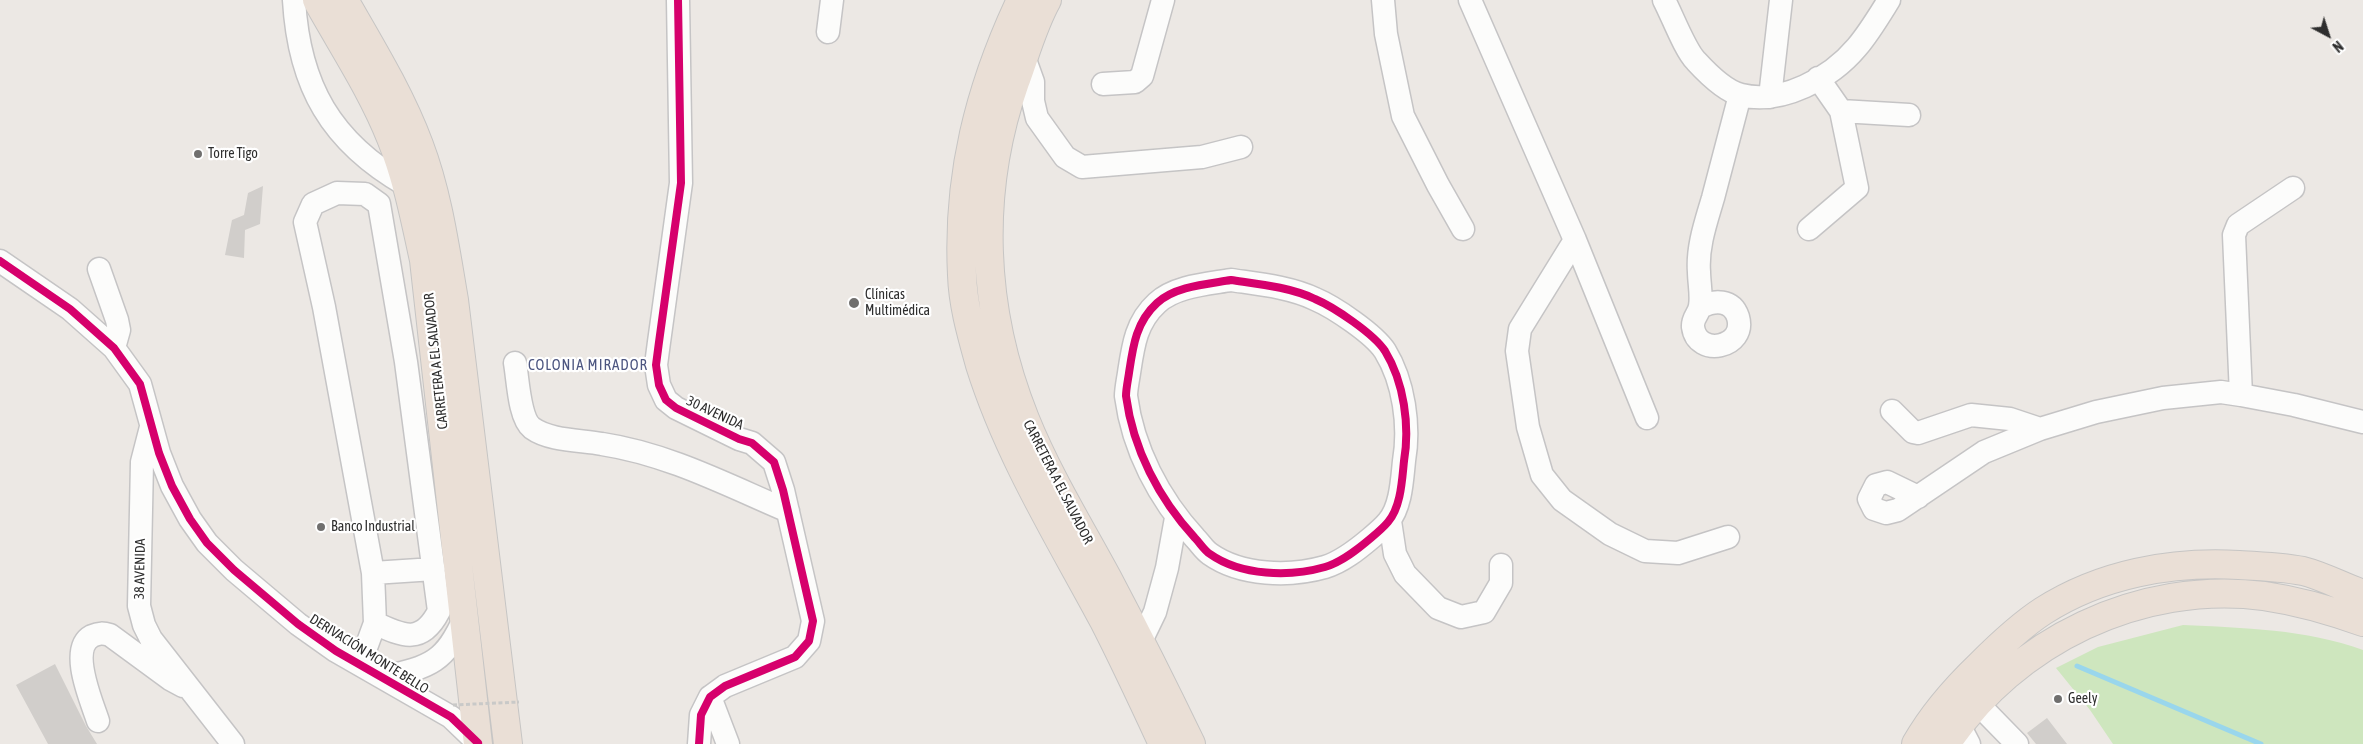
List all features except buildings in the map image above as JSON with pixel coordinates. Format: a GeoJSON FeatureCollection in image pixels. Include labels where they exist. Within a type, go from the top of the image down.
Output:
{"type":"FeatureCollection","features":[{"type":"Feature","properties":{"kind":"highway","name":"CARRETERA A EL SALVADOR"},"geometry":{"type":"LineString","coordinates":[[317,0],[391,138],[406,185],[424,260],[478,743]]}},
{"type":"Feature","properties":{"kind":"highway","name":"CARRETERA A EL SALVADOR"},"geometry":{"type":"LineString","coordinates":[[344,0],[385,71],[419,145],[432,184],[454,300],[508,744]]}},
{"type":"Feature","properties":{"kind":"highway","name":"CARRETERA A EL SALVADOR"},"geometry":{"type":"LineString","coordinates":[[1020,0],[1006,30],[978,108],[962,200],[962,276],[971,333],[990,395],[1022,472],[1103,621],[1163,744]]}},
{"type":"Feature","properties":{"kind":"highway","name":"CARRETERA A EL SALVADOR"},"geometry":{"type":"LineString","coordinates":[[1047,0],[1024,57],[1022,99],[996,155],[989,201],[989,273],[1002,351],[1025,419],[1042,456],[1141,641],[1191,744]]}},
{"type":"Feature","properties":{"kind":"highway"},"geometry":{"type":"LineString","coordinates":[[1916,744],[1961,683],[2002,642],[2044,611],[2100,584],[2131,574],[2160,568],[2204,563],[2303,571],[2363,594]]}},
{"type":"Feature","properties":{"kind":"highway"},"geometry":{"type":"LineString","coordinates":[[1958,738],[1977,704],[2044,646],[2071,630],[2137,606],[2209,594],[2262,596],[2317,606],[2363,622]]}},
{"type":"Feature","properties":{"kind":"street"},"geometry":{"type":"LineString","coordinates":[[294,0],[296,31],[303,63],[319,101],[332,122],[354,148],[382,171],[406,185]]}},
{"type":"Feature","properties":{"kind":"street","name":"30 AVENIDA"},"geometry":{"type":"LineString","coordinates":[[678,0],[681,183],[658,342],[656,364],[658,385],[666,400],[676,408],[739,439],[752,443],[774,462],[788,511],[813,621],[809,640],[802,651],[786,662],[726,686],[710,697]]}},
{"type":"Feature","properties":{"kind":"street"},"geometry":{"type":"LineString","coordinates":[[828,32],[832,0]]}},
{"type":"Feature","properties":{"kind":"street"},"geometry":{"type":"LineString","coordinates":[[1103,84],[1135,82],[1142,76],[1163,0]]}},
{"type":"Feature","properties":{"kind":"street"},"geometry":{"type":"LineString","coordinates":[[1383,0],[1386,34],[1403,116],[1463,229]]}},
{"type":"Feature","properties":{"kind":"street"},"geometry":{"type":"LineString","coordinates":[[1470,0],[1575,240],[1648,418]]}},
{"type":"Feature","properties":{"kind":"street"},"geometry":{"type":"LineString","coordinates":[[1664,0],[1694,60],[1722,85],[1740,95],[1770,97],[1823,85],[1856,48],[1889,0]]}},
{"type":"Feature","properties":{"kind":"street"},"geometry":{"type":"LineString","coordinates":[[1770,97],[1781,0]]}},
{"type":"Feature","properties":{"kind":"street"},"geometry":{"type":"LineString","coordinates":[[1809,230],[1857,188],[1841,111],[1823,85]]}},
{"type":"Feature","properties":{"kind":"street"},"geometry":{"type":"LineString","coordinates":[[1700,307],[1698,255],[1740,95]]}},
{"type":"Feature","properties":{"kind":"street"},"geometry":{"type":"LineString","coordinates":[[1022,99],[1065,157],[1082,168],[1202,157],[1241,147]]}},
{"type":"Feature","properties":{"kind":"street"},"geometry":{"type":"LineString","coordinates":[[1841,111],[1909,115]]}},
{"type":"Feature","properties":{"kind":"street"},"geometry":{"type":"LineString","coordinates":[[2241,395],[2234,235],[2238,225],[2293,188]]}},
{"type":"Feature","properties":{"kind":"street"},"geometry":{"type":"LineString","coordinates":[[360,664],[375,623],[373,573],[324,307],[305,222],[313,204],[337,193],[365,194],[379,204],[406,362],[439,611],[431,626],[417,634],[398,634],[375,623]]}},
{"type":"Feature","properties":{"kind":"street"},"geometry":{"type":"LineString","coordinates":[[1575,240],[1520,329],[1517,350],[1528,427],[1542,475],[1562,500],[1610,534],[1645,551],[1678,553],[1728,538]]}},
{"type":"Feature","properties":{"kind":"street","name":"DERIVACIÓN MONTE BELLO"},"geometry":{"type":"LineString","coordinates":[[0,261],[70,309],[114,348],[140,384],[159,453],[172,486],[190,519],[207,543],[269,602],[336,651],[451,717],[478,743]]}},
{"type":"Feature","properties":{"kind":"street"},"geometry":{"type":"LineString","coordinates":[[98,269],[117,320],[119,330],[114,348]]}},
{"type":"Feature","properties":{"kind":"street"},"geometry":{"type":"LineString","coordinates":[[1231,280],[1277,288],[1314,298],[1336,310],[1361,328],[1384,349],[1395,373],[1404,402],[1407,445],[1399,497],[1390,521],[1356,551],[1327,567],[1293,572],[1262,572],[1230,566],[1209,553],[1176,518],[1149,472],[1138,444],[1126,394],[1135,337],[1143,319],[1159,301],[1181,290],[1231,280]]}},
{"type":"Feature","properties":{"kind":"street"},"geometry":{"type":"LineString","coordinates":[[515,363],[525,420],[537,431],[549,436],[610,445],[658,456],[788,511]]}},
{"type":"Feature","properties":{"kind":"street"},"geometry":{"type":"LineString","coordinates":[[1918,496],[1984,452],[2040,429],[2096,412],[2163,398],[2221,392],[2294,405],[2363,422]]}},
{"type":"Feature","properties":{"kind":"street"},"geometry":{"type":"LineString","coordinates":[[1892,411],[1913,432],[1918,433],[1971,415],[2010,419],[2040,429]]}},
{"type":"Feature","properties":{"kind":"street","name":"38 AVENIDA"},"geometry":{"type":"LineString","coordinates":[[152,426],[142,462],[139,606],[144,626],[151,638],[233,744]]}},
{"type":"Feature","properties":{"kind":"street"},"geometry":{"type":"LineString","coordinates":[[1141,641],[1155,612],[1167,568],[1176,518]]}},
{"type":"Feature","properties":{"kind":"street"},"geometry":{"type":"LineString","coordinates":[[1390,521],[1395,554],[1405,574],[1438,608],[1461,617],[1484,612],[1501,583],[1502,565]]}},
{"type":"Feature","properties":{"kind":"street"},"geometry":{"type":"LineString","coordinates":[[373,573],[434,569]]}},
{"type":"Feature","properties":{"kind":"street","name":"DERIVACIÓN MONTE BELLO"},"geometry":{"type":"LineString","coordinates":[[384,677],[415,670],[430,664],[442,655],[454,641],[465,617]]}},
{"type":"Feature","properties":{"kind":"street"},"geometry":{"type":"LineString","coordinates":[[98,721],[82,673],[81,660],[83,646],[95,634],[102,633],[110,636],[170,679],[192,691]]}},
{"type":"Feature","properties":{"kind":"street"},"geometry":{"type":"LineString","coordinates":[[698,744],[702,715],[710,697]]}},
{"type":"Feature","properties":{"kind":"street"},"geometry":{"type":"LineString","coordinates":[[710,697],[728,744]]}},
{"type":"Feature","properties":{"kind":"street"},"geometry":{"type":"LineString","coordinates":[[1977,704],[2017,744]]}},
{"type":"Feature","properties":{"kind":"path"},"geometry":{"type":"LineString","coordinates":[[454,705],[519,702]]}},
{"type":"Feature","properties":{"kind":"green space"},"geometry":{"type":"Polygon","coordinates":[[[2183,625],[2297,634],[2341,643],[2363,650],[2363,744],[2113,744],[2090,710],[2056,668],[2098,647],[2183,625]]]}},
{"type":"Feature","properties":{"kind":"waterway"},"geometry":{"type":"LineString","coordinates":[[2077,666],[2261,744]]}},
{"type":"Feature","properties":{"kind":"cycle path"},"geometry":{"type":"LineString","coordinates":[[678,0],[681,183],[656,365],[659,385],[666,400],[676,408],[739,439],[752,443],[774,462],[783,490],[813,621],[809,641],[795,657],[725,686],[710,697],[701,715],[699,744]]}},
{"type":"Feature","properties":{"kind":"cycle path"},"geometry":{"type":"LineString","coordinates":[[0,261],[70,309],[114,348],[140,384],[159,453],[172,486],[190,519],[207,543],[234,570],[298,624],[336,651],[451,717],[478,743]]}},
{"type":"Feature","properties":{"kind":"cycle path"},"geometry":{"type":"LineString","coordinates":[[1231,280],[1274,286],[1305,295],[1332,308],[1363,329],[1380,344],[1392,363],[1397,376],[1406,419],[1406,447],[1396,509],[1380,530],[1344,559],[1331,565],[1297,572],[1266,572],[1236,567],[1210,554],[1170,507],[1141,454],[1129,416],[1126,393],[1134,344],[1144,318],[1164,297],[1182,289],[1231,280]]}},
{"type":"Feature","properties":{"kind":"place","name":"Torre Tigo"},"geometry":{"type":"Point","coordinates":[198,154]}},
{"type":"Feature","properties":{"kind":"place","name":"Clínicas Multimédica"},"geometry":{"type":"Point","coordinates":[854,303]}},
{"type":"Feature","properties":{"kind":"place","name":"Banco Industrial"},"geometry":{"type":"Point","coordinates":[321,527]}},
{"type":"Feature","properties":{"kind":"place","name":"Geely"},"geometry":{"type":"Point","coordinates":[2058,699]}},
{"type":"Feature","properties":{"kind":"district","name":"COLONIA MIRADOR"},"geometry":{"type":"Point","coordinates":[588,365]}}]}
